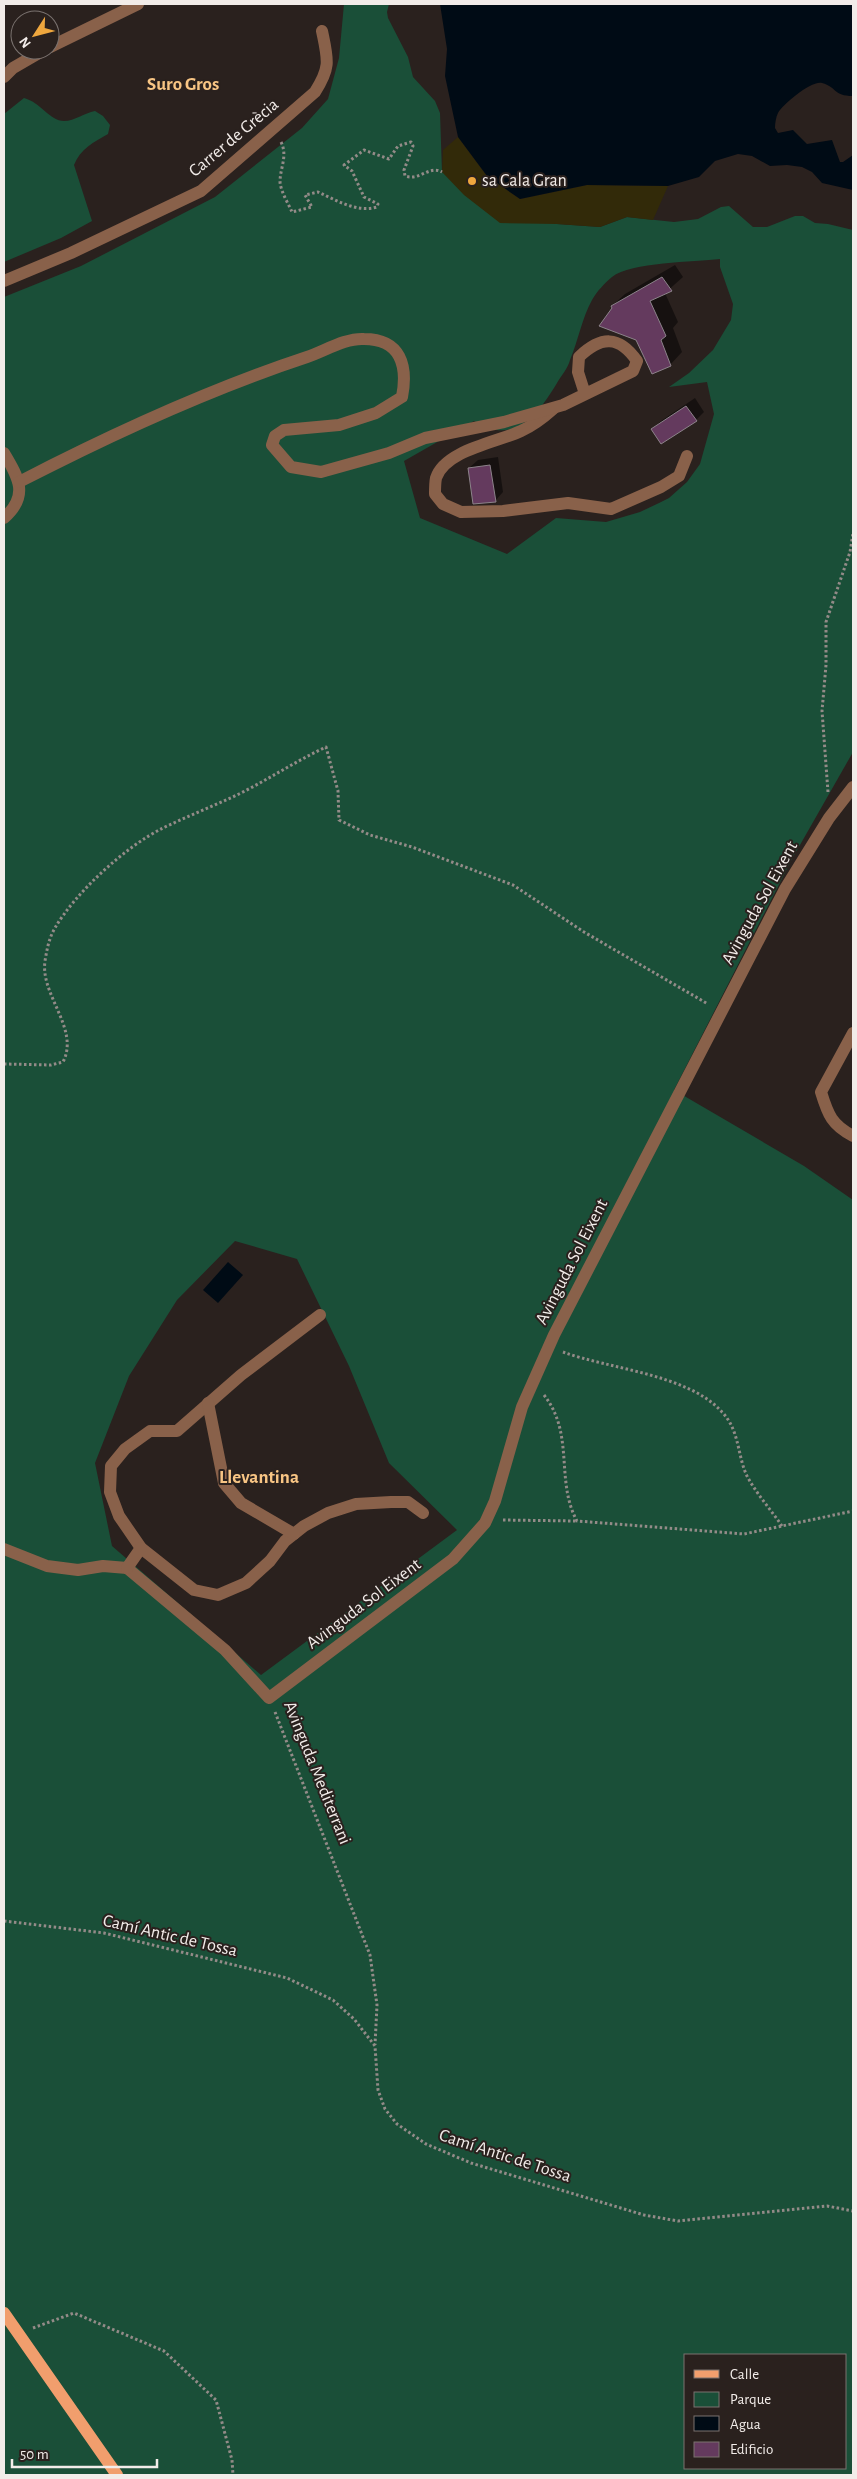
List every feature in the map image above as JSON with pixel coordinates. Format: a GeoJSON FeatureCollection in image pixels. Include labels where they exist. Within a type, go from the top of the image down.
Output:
{"type":"FeatureCollection","features":[{"type":"Feature","properties":{"kind":"main road"},"geometry":{"type":"LineString","coordinates":[[4,2313],[114,2472]]}},
{"type":"Feature","properties":{"kind":"street"},"geometry":{"type":"LineString","coordinates":[[60,42],[138,4]]}},
{"type":"Feature","properties":{"kind":"street","name":"Carrer de Grècia"},"geometry":{"type":"LineString","coordinates":[[4,281],[71,253],[201,191],[315,92],[326,74],[326,54],[322,32]]}},
{"type":"Feature","properties":{"kind":"street"},"geometry":{"type":"LineString","coordinates":[[4,77],[13,68],[27,60]]}},
{"type":"Feature","properties":{"kind":"street"},"geometry":{"type":"LineString","coordinates":[[19,482],[104,438],[264,371],[358,339],[381,342],[391,347],[403,361],[406,378],[402,397],[376,413],[338,425],[284,430],[275,436],[272,445],[291,467],[321,472],[389,452],[425,438],[504,422],[556,405],[585,394],[633,371],[637,361],[629,349],[616,342],[602,342],[588,348],[579,357],[578,372],[585,394]]}},
{"type":"Feature","properties":{"kind":"street"},"geometry":{"type":"LineString","coordinates":[[556,405],[538,422],[520,432],[476,447],[450,461],[436,477],[435,494],[443,504],[461,512],[503,511],[568,503],[610,509],[662,487],[679,476],[687,456]]}},
{"type":"Feature","properties":{"kind":"street"},"geometry":{"type":"LineString","coordinates":[[4,454],[19,482],[19,500],[4,518]]}},
{"type":"Feature","properties":{"kind":"street","name":"Avinguda Sol Eixent"},"geometry":{"type":"LineString","coordinates":[[269,1698],[453,1559],[488,1516],[495,1501],[530,1386],[549,1346],[785,889],[829,818],[853,787]]}},
{"type":"Feature","properties":{"kind":"street"},"geometry":{"type":"LineString","coordinates":[[853,1033],[821,1092],[829,1116],[841,1130],[853,1136]]}},
{"type":"Feature","properties":{"kind":"street"},"geometry":{"type":"LineString","coordinates":[[320,1315],[241,1375],[177,1431],[150,1431],[124,1449],[111,1466],[110,1492],[119,1516],[141,1548],[194,1590],[218,1595],[246,1583],[270,1561],[294,1534],[328,1513],[356,1504],[408,1502],[424,1514]]}},
{"type":"Feature","properties":{"kind":"street"},"geometry":{"type":"LineString","coordinates":[[208,1404],[224,1483],[241,1503],[294,1534]]}},
{"type":"Feature","properties":{"kind":"street"},"geometry":{"type":"LineString","coordinates":[[4,1549],[47,1566],[78,1570],[104,1566],[127,1568],[141,1548]]}},
{"type":"Feature","properties":{"kind":"street","name":"Avinguda Mediterrani"},"geometry":{"type":"LineString","coordinates":[[127,1568],[225,1650],[269,1698]]}},
{"type":"Feature","properties":{"kind":"path"},"geometry":{"type":"LineString","coordinates":[[274,128],[284,148],[280,181],[292,212],[312,206],[305,195],[318,192],[340,202],[366,210],[377,206],[378,204],[364,197],[352,171],[344,165],[364,150],[389,159],[398,146],[411,142],[413,146],[404,170],[405,176],[419,177],[430,170],[442,172]]}},
{"type":"Feature","properties":{"kind":"path"},"geometry":{"type":"LineString","coordinates":[[829,818],[822,711],[826,622],[850,552],[853,533]]}},
{"type":"Feature","properties":{"kind":"path"},"geometry":{"type":"LineString","coordinates":[[4,1064],[51,1065],[62,1062],[68,1052],[65,1030],[47,980],[45,965],[48,943],[54,928],[77,898],[113,862],[161,829],[218,804],[260,783],[296,760],[326,747],[338,791],[339,820],[370,835],[412,848],[513,885],[584,932],[722,1012]]}},
{"type":"Feature","properties":{"kind":"path"},"geometry":{"type":"LineString","coordinates":[[549,1346],[672,1383],[698,1394],[723,1412],[738,1440],[747,1475],[782,1526]]}},
{"type":"Feature","properties":{"kind":"path"},"geometry":{"type":"LineString","coordinates":[[530,1386],[543,1394],[550,1402],[560,1427],[568,1500],[577,1521]]}},
{"type":"Feature","properties":{"kind":"path"},"geometry":{"type":"LineString","coordinates":[[488,1516],[501,1520],[577,1521],[744,1534],[853,1511]]}},
{"type":"Feature","properties":{"kind":"path","name":"Avinguda Mediterrani"},"geometry":{"type":"LineString","coordinates":[[269,1698],[370,1955],[376,2005],[375,2046]]}},
{"type":"Feature","properties":{"kind":"path","name":"Camí Antic de Tossa"},"geometry":{"type":"LineString","coordinates":[[4,1921],[104,1933],[287,1978],[333,2000],[354,2019],[375,2046],[378,2090],[385,2109],[397,2124],[426,2144],[471,2163],[644,2215],[678,2221],[827,2206],[853,2211]]}},
{"type":"Feature","properties":{"kind":"path"},"geometry":{"type":"LineString","coordinates":[[18,2333],[74,2313],[164,2351],[216,2400],[232,2460],[232,2475]]}},
{"type":"Feature","properties":{"kind":"green space"},"geometry":{"type":"Polygon","coordinates":[[[344,4],[389,4],[388,18],[408,57],[413,77],[435,101],[440,113],[442,172],[557,224],[600,227],[627,217],[674,222],[698,219],[721,207],[729,206],[753,227],[767,227],[795,216],[803,216],[815,223],[853,230],[853,752],[792,859],[674,1090],[804,1166],[853,1200],[853,2475],[4,2475],[4,297],[81,266],[215,197],[302,128],[328,99],[339,58],[344,4]],[[720,259],[663,264],[633,268],[612,277],[596,293],[585,314],[568,366],[541,406],[523,424],[513,429],[501,430],[488,428],[474,421],[404,461],[420,518],[507,554],[556,518],[606,522],[640,512],[669,498],[687,482],[700,464],[714,414],[707,382],[669,387],[689,373],[713,350],[731,320],[733,304],[720,267],[720,259]],[[235,1241],[177,1300],[129,1376],[95,1463],[112,1546],[261,1675],[457,1530],[389,1463],[349,1366],[297,1259],[235,1241]]]}},
{"type":"Feature","properties":{"kind":"green space"},"geometry":{"type":"Polygon","coordinates":[[[24,98],[35,103],[49,115],[59,120],[72,120],[95,111],[103,116],[110,125],[108,134],[84,150],[74,165],[92,221],[61,238],[4,262],[4,114],[24,98]]]}},
{"type":"Feature","properties":{"kind":"sand","name":"sa Cala Gran"},"geometry":{"type":"Polygon","coordinates":[[[458,137],[487,176],[520,199],[587,185],[668,186],[653,220],[627,217],[600,227],[500,223],[464,195],[442,172],[443,150],[458,137]]]}},
{"type":"Feature","properties":{"kind":"water"},"geometry":{"type":"Polygon","coordinates":[[[440,4],[853,4],[853,96],[842,95],[822,83],[812,85],[791,99],[781,109],[775,122],[775,128],[778,133],[793,130],[807,144],[832,140],[840,162],[853,155],[853,190],[822,183],[812,172],[802,167],[787,165],[770,166],[752,156],[738,154],[715,161],[699,177],[668,186],[587,185],[520,199],[487,176],[458,137],[445,76],[447,49],[440,4]]]}},
{"type":"Feature","properties":{"kind":"water"},"geometry":{"type":"Polygon","coordinates":[[[228,1262],[243,1275],[218,1303],[203,1290],[228,1262]]]}},
{"type":"Feature","properties":{"kind":"building"},"geometry":{"type":"Polygon","coordinates":[[[662,277],[672,291],[650,301],[666,336],[661,340],[671,366],[652,374],[636,340],[599,326],[612,308],[611,306],[662,277]]]}},
{"type":"Feature","properties":{"kind":"building"},"geometry":{"type":"Polygon","coordinates":[[[686,406],[697,421],[661,444],[651,429],[686,406]]]}},
{"type":"Feature","properties":{"kind":"building"},"geometry":{"type":"Polygon","coordinates":[[[490,465],[496,502],[473,504],[468,468],[490,465]]]}},
{"type":"Feature","properties":{"kind":"place","name":"sa Cala Gran"},"geometry":{"type":"Point","coordinates":[472,181]}},
{"type":"Feature","properties":{"kind":"district","name":"Suro Gros"},"geometry":{"type":"Point","coordinates":[183,84]}},
{"type":"Feature","properties":{"kind":"district","name":"Llevantina"},"geometry":{"type":"Point","coordinates":[259,1477]}}]}
